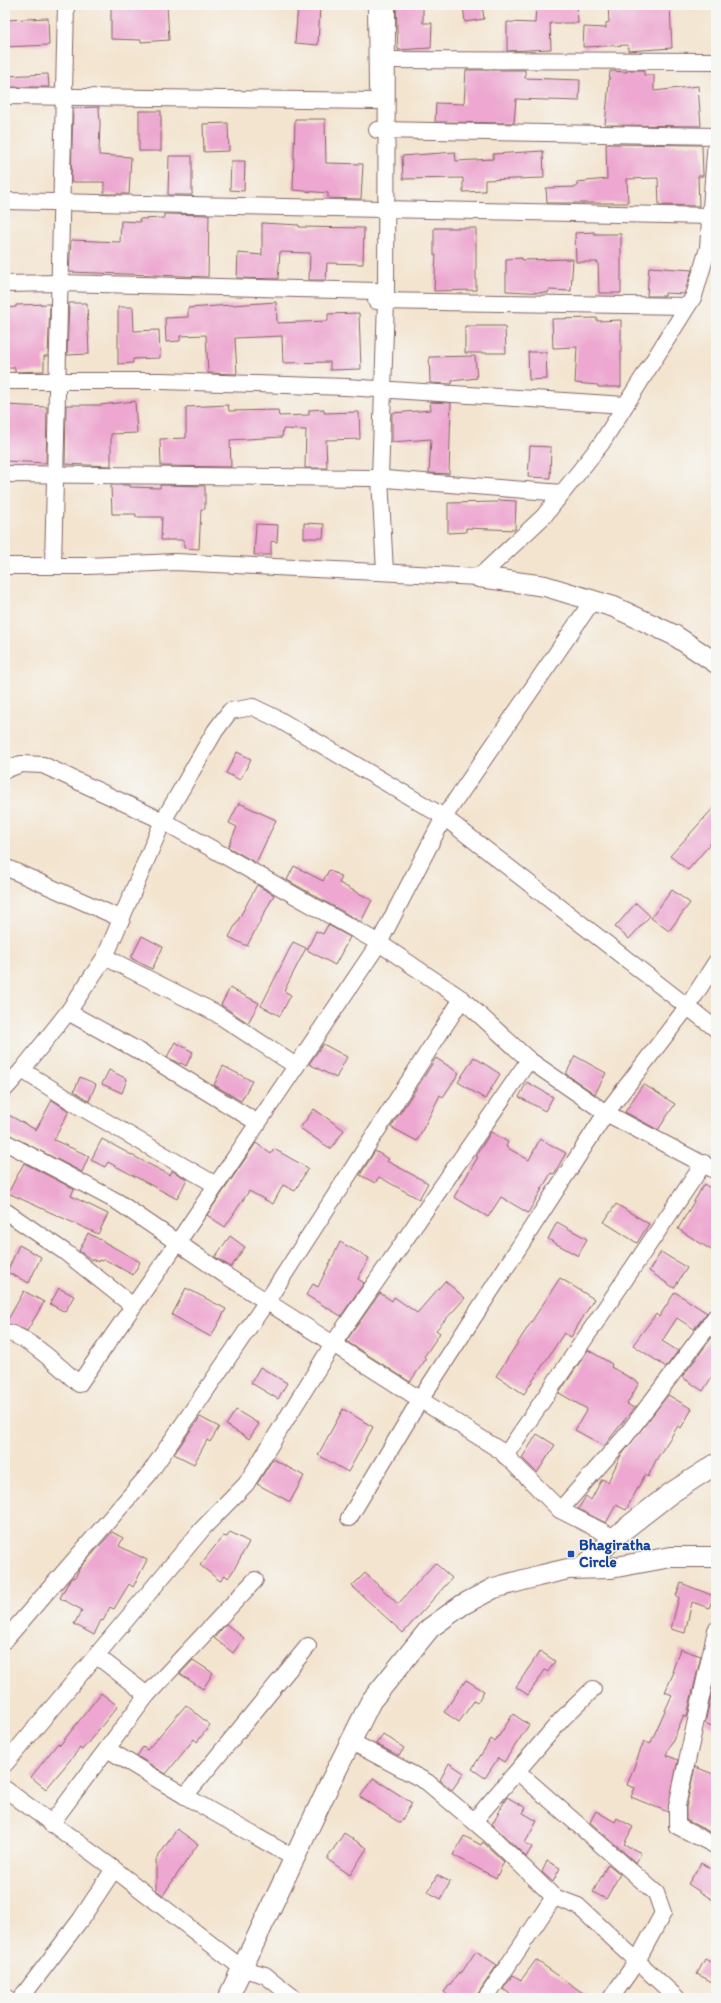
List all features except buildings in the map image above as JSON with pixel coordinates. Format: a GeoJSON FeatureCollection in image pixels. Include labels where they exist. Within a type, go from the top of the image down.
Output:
{"type":"FeatureCollection","features":[{"type":"Feature","properties":{"kind":"street"},"geometry":{"type":"LineString","coordinates":[[52,566],[66,5]]}},
{"type":"Feature","properties":{"kind":"street"},"geometry":{"type":"LineString","coordinates":[[376,5],[382,60],[382,209],[376,478],[379,572]]}},
{"type":"Feature","properties":{"kind":"street"},"geometry":{"type":"LineString","coordinates":[[382,130],[377,101],[388,5]]}},
{"type":"Feature","properties":{"kind":"street"},"geometry":{"type":"LineString","coordinates":[[382,60],[716,60]]}},
{"type":"Feature","properties":{"kind":"street"},"geometry":{"type":"LineString","coordinates":[[5,96],[377,101]]}},
{"type":"Feature","properties":{"kind":"street"},"geometry":{"type":"LineString","coordinates":[[382,130],[716,136]]}},
{"type":"Feature","properties":{"kind":"street"},"geometry":{"type":"LineString","coordinates":[[480,577],[544,516],[601,444],[694,296],[708,248],[716,140]]}},
{"type":"Feature","properties":{"kind":"street"},"geometry":{"type":"LineString","coordinates":[[5,201],[710,216]]}},
{"type":"Feature","properties":{"kind":"street"},"geometry":{"type":"LineString","coordinates":[[5,284],[58,283],[380,298],[687,306]]}},
{"type":"Feature","properties":{"kind":"street"},"geometry":{"type":"LineString","coordinates":[[5,381],[162,381],[379,389],[625,405]]}},
{"type":"Feature","properties":{"kind":"street"},"geometry":{"type":"LineString","coordinates":[[5,474],[376,478],[562,493]]}},
{"type":"Feature","properties":{"kind":"street"},"geometry":{"type":"LineString","coordinates":[[5,566],[88,566],[175,562],[480,577],[545,586],[614,607],[674,635],[716,663]]}},
{"type":"Feature","properties":{"kind":"street"},"geometry":{"type":"LineString","coordinates":[[5,1332],[18,1337],[50,1358],[79,1384],[178,1242],[379,943],[444,817],[593,600]]}},
{"type":"Feature","properties":{"kind":"street"},"geometry":{"type":"LineString","coordinates":[[5,1089],[68,1012],[105,957],[163,821],[215,731],[230,711],[253,707],[278,719],[444,817],[716,1028]]}},
{"type":"Feature","properties":{"kind":"street"},"geometry":{"type":"LineString","coordinates":[[5,770],[21,764],[42,766],[163,821],[379,943],[462,999],[529,1060],[606,1113],[710,1167],[504,1456]]}},
{"type":"Feature","properties":{"kind":"street"},"geometry":{"type":"LineString","coordinates":[[5,867],[122,919]]}},
{"type":"Feature","properties":{"kind":"street"},"geometry":{"type":"LineString","coordinates":[[105,957],[214,1012],[296,1066]]}},
{"type":"Feature","properties":{"kind":"street"},"geometry":{"type":"LineString","coordinates":[[349,1518],[420,1400],[606,1113],[688,1006],[716,962]]}},
{"type":"Feature","properties":{"kind":"street"},"geometry":{"type":"LineString","coordinates":[[5,1640],[149,1474],[267,1301],[462,999]]}},
{"type":"Feature","properties":{"kind":"street"},"geometry":{"type":"LineString","coordinates":[[68,1012],[146,1055],[258,1123]]}},
{"type":"Feature","properties":{"kind":"street"},"geometry":{"type":"LineString","coordinates":[[5,1764],[204,1527],[246,1484],[333,1344],[529,1060]]}},
{"type":"Feature","properties":{"kind":"street"},"geometry":{"type":"LineString","coordinates":[[22,1070],[79,1106],[216,1185]]}},
{"type":"Feature","properties":{"kind":"street"},"geometry":{"type":"LineString","coordinates":[[5,1142],[118,1202],[333,1344],[501,1451],[504,1456],[560,1510],[615,1538]]}},
{"type":"Feature","properties":{"kind":"street"},"geometry":{"type":"LineString","coordinates":[[5,1211],[65,1252],[133,1306]]}},
{"type":"Feature","properties":{"kind":"street"},"geometry":{"type":"LineString","coordinates":[[560,1510],[624,1438],[716,1316]]}},
{"type":"Feature","properties":{"kind":"street"},"geometry":{"type":"LineString","coordinates":[[582,1568],[615,1538],[671,1492],[716,1464]]}},
{"type":"Feature","properties":{"kind":"street"},"geometry":{"type":"LineString","coordinates":[[228,1998],[371,1700],[430,1628],[462,1605],[494,1588],[568,1569],[611,1568],[671,1557],[716,1557]]}},
{"type":"Feature","properties":{"kind":"street"},"geometry":{"type":"LineString","coordinates":[[51,1824],[147,1696],[255,1580]]}},
{"type":"Feature","properties":{"kind":"street"},"geometry":{"type":"LineString","coordinates":[[716,1630],[677,1806],[677,1826],[716,1846]]}},
{"type":"Feature","properties":{"kind":"street"},"geometry":{"type":"LineString","coordinates":[[184,1796],[308,1646]]}},
{"type":"Feature","properties":{"kind":"street"},"geometry":{"type":"LineString","coordinates":[[97,1656],[147,1696]]}},
{"type":"Feature","properties":{"kind":"street"},"geometry":{"type":"LineString","coordinates":[[474,1821],[518,1772],[562,1719],[593,1689]]}},
{"type":"Feature","properties":{"kind":"street"},"geometry":{"type":"LineString","coordinates":[[350,1741],[428,1782],[489,1834],[554,1897],[578,1906],[677,1998]]}},
{"type":"Feature","properties":{"kind":"street"},"geometry":{"type":"LineString","coordinates":[[107,1748],[184,1796],[294,1858]]}},
{"type":"Feature","properties":{"kind":"street"},"geometry":{"type":"LineString","coordinates":[[518,1772],[656,1893],[663,1914],[637,1961],[611,1998]]}},
{"type":"Feature","properties":{"kind":"street"},"geometry":{"type":"LineString","coordinates":[[5,1789],[243,1969],[265,1976],[294,1998]]}},
{"type":"Feature","properties":{"kind":"street"},"geometry":{"type":"LineString","coordinates":[[21,1998],[81,1920],[114,1870]]}},
{"type":"Feature","properties":{"kind":"street"},"geometry":{"type":"LineString","coordinates":[[486,1998],[554,1897]]}},
{"type":"Feature","properties":{"kind":"place","name":"Bhagiratha Circle"},"geometry":{"type":"Point","coordinates":[571,1554]}}]}
